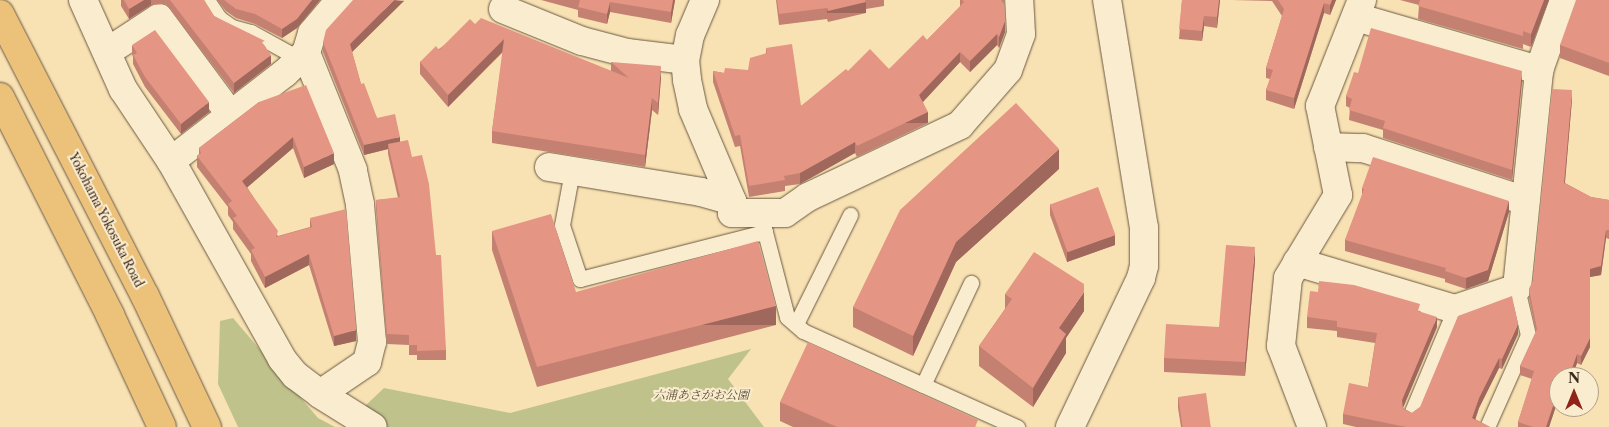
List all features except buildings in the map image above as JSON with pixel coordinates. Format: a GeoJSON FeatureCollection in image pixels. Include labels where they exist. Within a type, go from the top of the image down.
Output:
{"type":"FeatureCollection","features":[{"type":"Feature","properties":{"kind":"highway","name":"Yokohama Yokosuka Road"},"geometry":{"type":"LineString","coordinates":[[0,14],[145,296],[207,427]]}},
{"type":"Feature","properties":{"kind":"highway"},"geometry":{"type":"LineString","coordinates":[[0,97],[158,417]]}},
{"type":"Feature","properties":{"kind":"street"},"geometry":{"type":"LineString","coordinates":[[83,0],[123,89],[171,161],[282,359],[295,375],[320,394],[373,427]]}},
{"type":"Feature","properties":{"kind":"street"},"geometry":{"type":"LineString","coordinates":[[171,161],[303,56],[312,33],[340,0]]}},
{"type":"Feature","properties":{"kind":"street"},"geometry":{"type":"LineString","coordinates":[[705,0],[690,35],[685,60],[694,109],[732,201],[732,214],[763,222],[785,213],[808,197],[960,125],[990,95],[1008,70],[1021,34],[1019,0]]}},
{"type":"Feature","properties":{"kind":"street"},"geometry":{"type":"LineString","coordinates":[[1070,427],[1141,278],[1144,266],[1144,228],[1108,0]]}},
{"type":"Feature","properties":{"kind":"street"},"geometry":{"type":"LineString","coordinates":[[1297,262],[1455,309],[1517,288],[1539,70],[1564,0]]}},
{"type":"Feature","properties":{"kind":"street"},"geometry":{"type":"LineString","coordinates":[[1311,427],[1281,346],[1288,278],[1338,195],[1320,106],[1359,8],[1539,70]]}},
{"type":"Feature","properties":{"kind":"street"},"geometry":{"type":"LineString","coordinates":[[503,9],[582,41],[627,53],[685,60]]}},
{"type":"Feature","properties":{"kind":"street"},"geometry":{"type":"LineString","coordinates":[[107,52],[159,18],[230,114]]}},
{"type":"Feature","properties":{"kind":"street"},"geometry":{"type":"LineString","coordinates":[[303,56],[353,170],[360,204],[372,342],[367,362],[320,394]]}},
{"type":"Feature","properties":{"kind":"street"},"geometry":{"type":"LineString","coordinates":[[1328,147],[1363,148],[1526,201]]}},
{"type":"Feature","properties":{"kind":"street"},"geometry":{"type":"LineString","coordinates":[[560,169],[701,192],[732,201]]}},
{"type":"Feature","properties":{"kind":"lane"},"geometry":{"type":"LineString","coordinates":[[207,0],[219,18],[232,27],[251,32],[303,56]]}},
{"type":"Feature","properties":{"kind":"lane"},"geometry":{"type":"LineString","coordinates":[[560,169],[562,225],[580,279],[763,222],[787,316],[804,331],[1017,427]]}},
{"type":"Feature","properties":{"kind":"lane"},"geometry":{"type":"LineString","coordinates":[[796,324],[850,215]]}},
{"type":"Feature","properties":{"kind":"lane"},"geometry":{"type":"LineString","coordinates":[[923,384],[971,283]]}},
{"type":"Feature","properties":{"kind":"lane"},"geometry":{"type":"LineString","coordinates":[[1487,427],[1528,334],[1517,288]]}},
{"type":"Feature","properties":{"kind":"lane"},"geometry":{"type":"LineString","coordinates":[[1411,414],[1455,309]]}},
{"type":"Feature","properties":{"kind":"green space"},"geometry":{"type":"Polygon","coordinates":[[[233,318],[318,418],[335,427],[238,427],[218,384],[220,321],[233,318]]]}},
{"type":"Feature","properties":{"kind":"green space","name":"六浦あさがお公園"},"geometry":{"type":"Polygon","coordinates":[[[751,349],[728,379],[764,427],[377,427],[365,406],[384,388],[510,413],[751,349]]]}}]}
